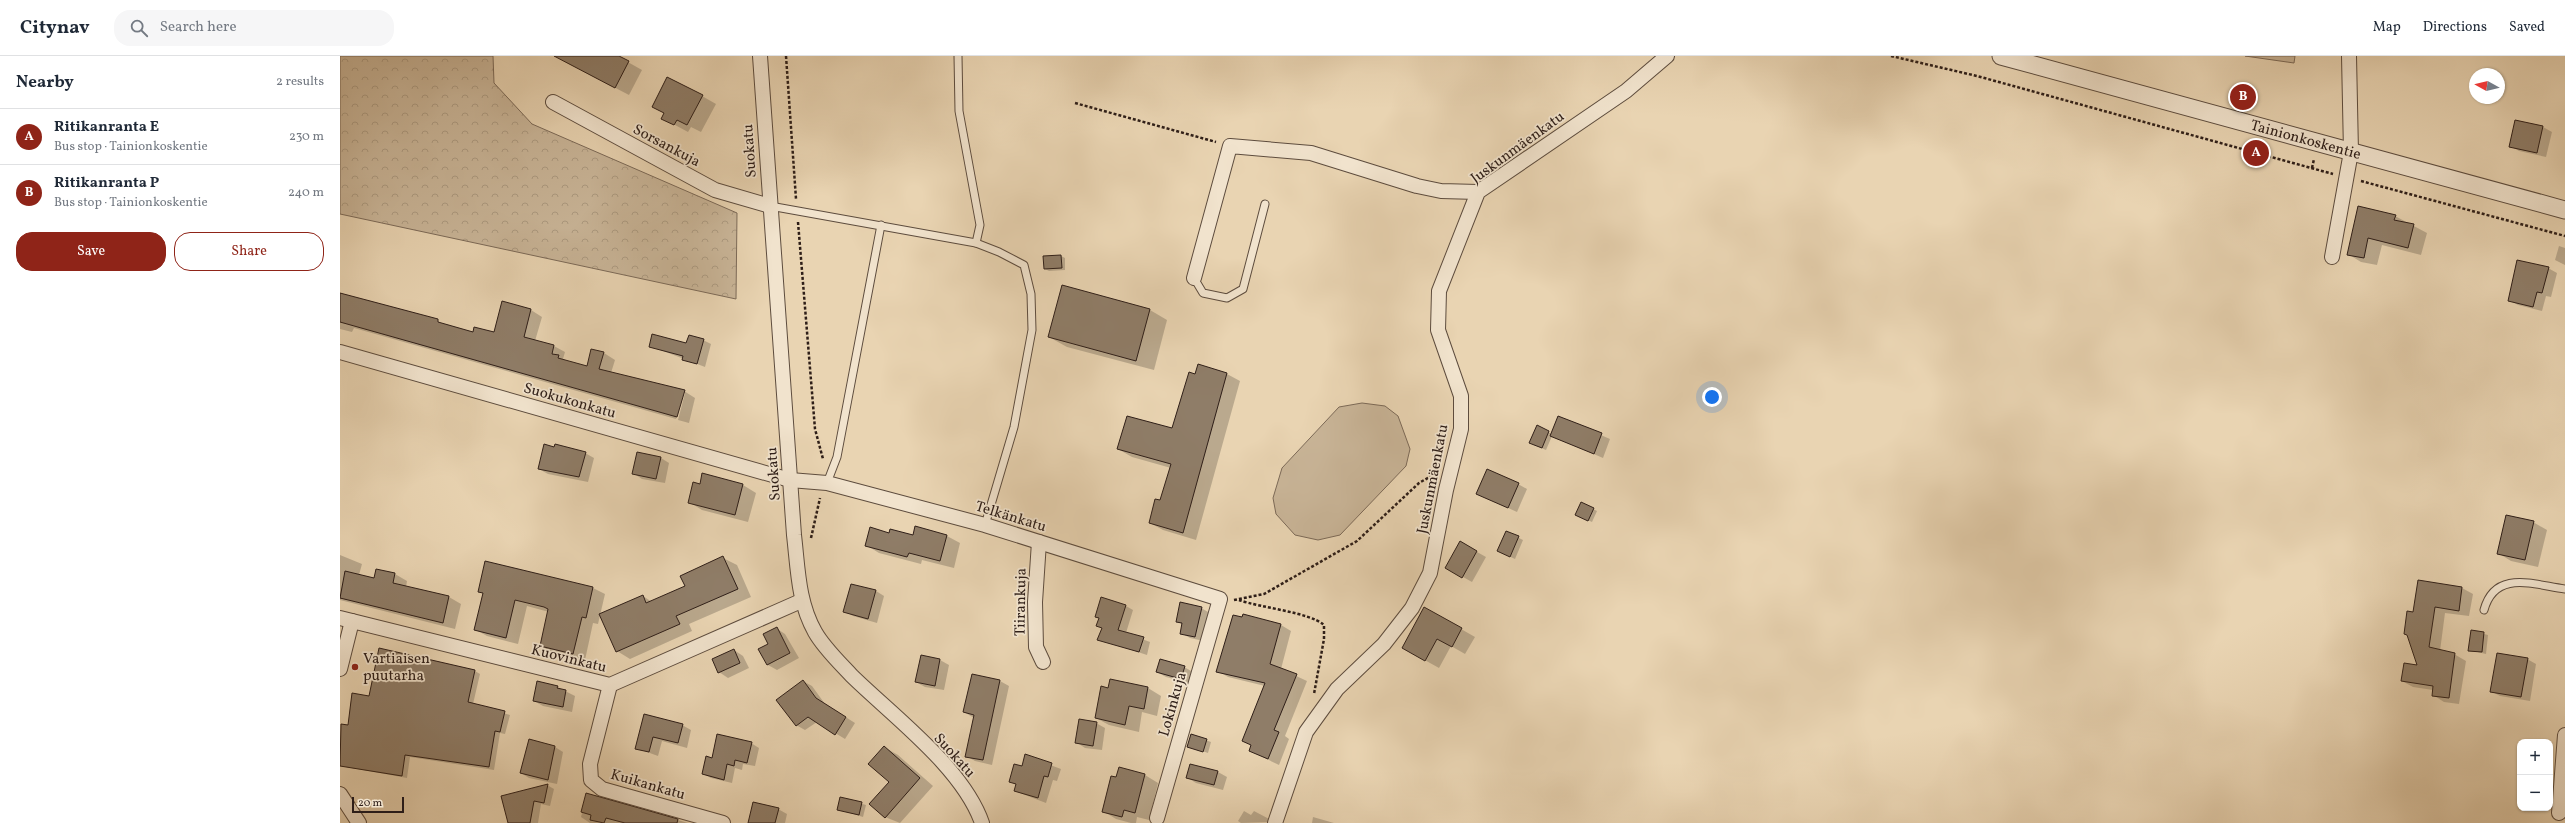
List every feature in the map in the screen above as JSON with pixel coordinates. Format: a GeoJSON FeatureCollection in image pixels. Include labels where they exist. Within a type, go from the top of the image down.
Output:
{"type":"FeatureCollection","features":[{"type":"Feature","properties":{"kind":"street","name":"Suokatu"},"geometry":{"type":"LineString","coordinates":[[760,56],[790,480],[801,601],[815,633],[841,665],[924,744],[960,782],[982,823]]}},
{"type":"Feature","properties":{"kind":"street","name":"Juskunmäenkatu"},"geometry":{"type":"LineString","coordinates":[[1274,823],[1306,732],[1337,689],[1384,644],[1412,608],[1430,573],[1461,429],[1461,396],[1438,330],[1439,290],[1478,192],[1626,91],[1667,56]]}},
{"type":"Feature","properties":{"kind":"street","name":"Tainionkoskentie"},"geometry":{"type":"LineString","coordinates":[[2001,56],[2565,210]]}},
{"type":"Feature","properties":{"kind":"street"},"geometry":{"type":"LineString","coordinates":[[2332,257],[2351,152],[2349,56]]}},
{"type":"Feature","properties":{"kind":"street","name":"Sorsankuja"},"geometry":{"type":"LineString","coordinates":[[553,102],[715,190],[770,206]]}},
{"type":"Feature","properties":{"kind":"street"},"geometry":{"type":"LineString","coordinates":[[1194,278],[1230,146],[1311,153],[1417,186],[1441,191],[1478,192]]}},
{"type":"Feature","properties":{"kind":"street","name":"Suokukonkatu"},"geometry":{"type":"LineString","coordinates":[[340,352],[790,480]]}},
{"type":"Feature","properties":{"kind":"street","name":"Telkänkatu"},"geometry":{"type":"LineString","coordinates":[[790,480],[827,483],[985,525],[1220,599]]}},
{"type":"Feature","properties":{"kind":"street","name":"Tiirankuja"},"geometry":{"type":"LineString","coordinates":[[1039,542],[1035,602],[1036,647],[1043,662]]}},
{"type":"Feature","properties":{"kind":"street","name":"Lokinkuja"},"geometry":{"type":"LineString","coordinates":[[1157,818],[1220,599]]}},
{"type":"Feature","properties":{"kind":"street","name":"Kuovinkatu"},"geometry":{"type":"LineString","coordinates":[[346,619],[610,686],[801,601]]}},
{"type":"Feature","properties":{"kind":"street"},"geometry":{"type":"LineString","coordinates":[[340,669],[346,619]]}},
{"type":"Feature","properties":{"kind":"street","name":"Kuikankatu"},"geometry":{"type":"LineString","coordinates":[[610,686],[590,764],[591,780],[602,790],[723,823]]}},
{"type":"Feature","properties":{"kind":"street"},"geometry":{"type":"LineString","coordinates":[[2558,812],[2565,735]]}},
{"type":"Feature","properties":{"kind":"street"},"geometry":{"type":"LineString","coordinates":[[340,794],[359,823]]}},
{"type":"Feature","properties":{"kind":"lane"},"geometry":{"type":"LineString","coordinates":[[958,56],[959,111],[980,225],[976,243]]}},
{"type":"Feature","properties":{"kind":"lane"},"geometry":{"type":"LineString","coordinates":[[1194,278],[1203,293],[1227,298],[1243,289],[1265,204]]}},
{"type":"Feature","properties":{"kind":"lane"},"geometry":{"type":"LineString","coordinates":[[770,206],[976,243],[999,252],[1024,266],[1031,294],[1032,330],[1014,427],[985,525]]}},
{"type":"Feature","properties":{"kind":"lane"},"geometry":{"type":"LineString","coordinates":[[827,483],[837,457],[881,225]]}},
{"type":"Feature","properties":{"kind":"lane"},"geometry":{"type":"LineString","coordinates":[[2484,610],[2488,597],[2498,586],[2517,582],[2565,589]]}},
{"type":"Feature","properties":{"kind":"path"},"geometry":{"type":"LineString","coordinates":[[786,56],[814,429],[827,483],[821,495],[810,541]]}},
{"type":"Feature","properties":{"kind":"path"},"geometry":{"type":"LineString","coordinates":[[1891,56],[1977,76],[2346,178],[2565,236]]}},
{"type":"Feature","properties":{"kind":"path"},"geometry":{"type":"LineString","coordinates":[[1075,103],[1230,146]]}},
{"type":"Feature","properties":{"kind":"path"},"geometry":{"type":"LineString","coordinates":[[1238,600],[1264,594],[1357,541],[1418,483],[1452,466]]}},
{"type":"Feature","properties":{"kind":"path"},"geometry":{"type":"LineString","coordinates":[[1220,599],[1238,600],[1258,607],[1307,616],[1324,625],[1324,639],[1312,699]]}},
{"type":"Feature","properties":{"kind":"green space"},"geometry":{"type":"Polygon","coordinates":[[[340,56],[493,56],[494,83],[532,124],[737,213],[736,299],[340,214],[340,56]]]}},
{"type":"Feature","properties":{"kind":"green space"},"geometry":{"type":"Polygon","coordinates":[[[2245,56],[2295,56],[2294,63],[2245,56]]]}},
{"type":"Feature","properties":{"kind":"green space"},"geometry":{"type":"Polygon","coordinates":[[[1362,403],[1385,406],[1398,416],[1410,449],[1406,466],[1340,535],[1318,540],[1295,535],[1276,514],[1273,498],[1282,468],[1339,407],[1362,403]]]}},
{"type":"Feature","properties":{"kind":"building"},"geometry":{"type":"Polygon","coordinates":[[[554,56],[619,56],[629,61],[615,88],[554,56]]]}},
{"type":"Feature","properties":{"kind":"building"},"geometry":{"type":"Polygon","coordinates":[[[667,77],[703,95],[687,125],[677,120],[674,125],[661,119],[664,113],[652,107],[667,77]]]}},
{"type":"Feature","properties":{"kind":"building"},"geometry":{"type":"Polygon","coordinates":[[[2515,120],[2543,126],[2537,153],[2509,147],[2515,120]]]}},
{"type":"Feature","properties":{"kind":"building"},"geometry":{"type":"Polygon","coordinates":[[[2358,206],[2396,215],[2394,220],[2414,224],[2408,248],[2368,238],[2364,258],[2347,255],[2358,206]]]}},
{"type":"Feature","properties":{"kind":"building"},"geometry":{"type":"Polygon","coordinates":[[[1061,255],[1062,268],[1044,269],[1043,256],[1061,255]]]}},
{"type":"Feature","properties":{"kind":"building"},"geometry":{"type":"Polygon","coordinates":[[[2517,260],[2549,267],[2542,293],[2537,292],[2533,307],[2508,301],[2517,260]]]}},
{"type":"Feature","properties":{"kind":"building"},"geometry":{"type":"Polygon","coordinates":[[[1062,285],[1150,309],[1136,361],[1048,337],[1062,285]]]}},
{"type":"Feature","properties":{"kind":"building"},"geometry":{"type":"Polygon","coordinates":[[[340,293],[438,319],[438,322],[473,332],[474,327],[494,332],[502,301],[531,309],[524,337],[554,345],[552,354],[559,355],[558,358],[587,366],[591,349],[604,352],[599,369],[685,390],[677,417],[340,322],[340,293]]]}},
{"type":"Feature","properties":{"kind":"building"},"geometry":{"type":"Polygon","coordinates":[[[652,334],[686,343],[689,335],[704,339],[697,364],[682,360],[683,356],[649,347],[652,334]]]}},
{"type":"Feature","properties":{"kind":"building"},"geometry":{"type":"Polygon","coordinates":[[[1198,364],[1227,373],[1183,533],[1149,523],[1155,499],[1160,500],[1171,464],[1117,449],[1127,416],[1172,428],[1189,372],[1195,374],[1198,364]]]}},
{"type":"Feature","properties":{"kind":"building"},"geometry":{"type":"Polygon","coordinates":[[[1558,416],[1602,433],[1594,454],[1550,436],[1558,416]]]}},
{"type":"Feature","properties":{"kind":"building"},"geometry":{"type":"Polygon","coordinates":[[[1537,425],[1549,431],[1542,448],[1529,443],[1537,425]]]}},
{"type":"Feature","properties":{"kind":"building"},"geometry":{"type":"Polygon","coordinates":[[[544,444],[554,447],[555,444],[586,452],[579,477],[538,469],[544,444]]]}},
{"type":"Feature","properties":{"kind":"building"},"geometry":{"type":"Polygon","coordinates":[[[637,452],[661,457],[656,479],[632,474],[637,452]]]}},
{"type":"Feature","properties":{"kind":"building"},"geometry":{"type":"Polygon","coordinates":[[[1487,469],[1519,483],[1508,508],[1476,494],[1487,469]]]}},
{"type":"Feature","properties":{"kind":"building"},"geometry":{"type":"Polygon","coordinates":[[[702,473],[743,484],[735,515],[688,503],[693,482],[700,484],[702,473]]]}},
{"type":"Feature","properties":{"kind":"building"},"geometry":{"type":"Polygon","coordinates":[[[1581,502],[1594,508],[1588,521],[1575,515],[1581,502]]]}},
{"type":"Feature","properties":{"kind":"building"},"geometry":{"type":"Polygon","coordinates":[[[2506,515],[2534,521],[2525,560],[2497,554],[2506,515]]]}},
{"type":"Feature","properties":{"kind":"building"},"geometry":{"type":"Polygon","coordinates":[[[915,526],[947,535],[940,561],[909,553],[907,557],[865,546],[870,527],[889,533],[890,529],[913,535],[915,526]]]}},
{"type":"Feature","properties":{"kind":"building"},"geometry":{"type":"Polygon","coordinates":[[[1506,531],[1519,536],[1510,557],[1497,551],[1506,531]]]}},
{"type":"Feature","properties":{"kind":"building"},"geometry":{"type":"Polygon","coordinates":[[[1460,541],[1477,551],[1462,578],[1445,568],[1460,541]]]}},
{"type":"Feature","properties":{"kind":"building"},"geometry":{"type":"Polygon","coordinates":[[[723,556],[738,589],[676,616],[680,624],[616,652],[599,614],[643,595],[646,603],[685,586],[680,576],[723,556]]]}},
{"type":"Feature","properties":{"kind":"building"},"geometry":{"type":"Polygon","coordinates":[[[485,561],[593,587],[586,618],[582,617],[573,654],[540,646],[548,609],[544,607],[515,600],[506,638],[474,630],[483,593],[478,592],[485,561]]]}},
{"type":"Feature","properties":{"kind":"building"},"geometry":{"type":"Polygon","coordinates":[[[376,569],[395,573],[393,583],[449,596],[443,623],[340,598],[345,571],[374,578],[376,569]]]}},
{"type":"Feature","properties":{"kind":"building"},"geometry":{"type":"Polygon","coordinates":[[[2418,580],[2462,587],[2459,611],[2435,607],[2429,647],[2455,653],[2449,698],[2432,696],[2433,686],[2401,681],[2404,663],[2417,665],[2407,635],[2404,634],[2407,611],[2413,612],[2418,580]]]}},
{"type":"Feature","properties":{"kind":"building"},"geometry":{"type":"Polygon","coordinates":[[[851,584],[876,590],[868,619],[843,612],[851,584]]]}},
{"type":"Feature","properties":{"kind":"building"},"geometry":{"type":"Polygon","coordinates":[[[1101,597],[1126,605],[1118,630],[1144,637],[1139,652],[1097,640],[1102,628],[1096,626],[1099,618],[1095,617],[1101,597]]]}},
{"type":"Feature","properties":{"kind":"building"},"geometry":{"type":"Polygon","coordinates":[[[1180,602],[1202,607],[1195,637],[1180,634],[1182,623],[1176,622],[1180,602]]]}},
{"type":"Feature","properties":{"kind":"building"},"geometry":{"type":"Polygon","coordinates":[[[1424,607],[1462,628],[1452,647],[1437,639],[1425,661],[1402,648],[1424,607]]]}},
{"type":"Feature","properties":{"kind":"building"},"geometry":{"type":"Polygon","coordinates":[[[1243,614],[1281,624],[1270,664],[1297,674],[1274,730],[1279,732],[1268,759],[1249,751],[1251,745],[1242,741],[1265,683],[1216,672],[1233,615],[1242,617],[1243,614]]]}},
{"type":"Feature","properties":{"kind":"building"},"geometry":{"type":"Polygon","coordinates":[[[777,627],[790,653],[767,665],[758,649],[768,644],[763,634],[777,627]]]}},
{"type":"Feature","properties":{"kind":"building"},"geometry":{"type":"Polygon","coordinates":[[[2471,630],[2484,632],[2482,652],[2468,651],[2471,630]]]}},
{"type":"Feature","properties":{"kind":"building"},"geometry":{"type":"Polygon","coordinates":[[[379,648],[475,670],[468,702],[505,711],[500,732],[495,731],[489,767],[405,755],[402,776],[340,766],[341,724],[348,725],[352,693],[369,696],[379,648]]]}},
{"type":"Feature","properties":{"kind":"building"},"geometry":{"type":"Polygon","coordinates":[[[734,649],[740,663],[718,673],[712,659],[734,649]]]}},
{"type":"Feature","properties":{"kind":"building"},"geometry":{"type":"Polygon","coordinates":[[[2497,653],[2528,658],[2521,697],[2490,692],[2497,653]]]}},
{"type":"Feature","properties":{"kind":"building"},"geometry":{"type":"Polygon","coordinates":[[[921,655],[940,659],[935,686],[915,682],[921,655]]]}},
{"type":"Feature","properties":{"kind":"building"},"geometry":{"type":"Polygon","coordinates":[[[1160,659],[1185,666],[1181,679],[1156,672],[1160,659]]]}},
{"type":"Feature","properties":{"kind":"building"},"geometry":{"type":"Polygon","coordinates":[[[972,674],[1000,680],[983,760],[965,757],[974,715],[963,712],[972,674]]]}},
{"type":"Feature","properties":{"kind":"building"},"geometry":{"type":"Polygon","coordinates":[[[1110,679],[1148,687],[1144,709],[1129,706],[1125,725],[1095,718],[1101,686],[1108,688],[1110,679]]]}},
{"type":"Feature","properties":{"kind":"building"},"geometry":{"type":"Polygon","coordinates":[[[803,680],[816,698],[846,717],[835,735],[808,717],[796,726],[776,700],[803,680]]]}},
{"type":"Feature","properties":{"kind":"building"},"geometry":{"type":"Polygon","coordinates":[[[537,681],[558,686],[557,688],[566,690],[563,707],[533,701],[537,681]]]}},
{"type":"Feature","properties":{"kind":"building"},"geometry":{"type":"Polygon","coordinates":[[[644,714],[683,724],[678,743],[653,737],[649,752],[635,749],[644,714]]]}},
{"type":"Feature","properties":{"kind":"building"},"geometry":{"type":"Polygon","coordinates":[[[1079,719],[1097,722],[1093,746],[1075,743],[1079,719]]]}},
{"type":"Feature","properties":{"kind":"building"},"geometry":{"type":"Polygon","coordinates":[[[717,734],[752,742],[747,763],[735,760],[734,766],[727,764],[724,780],[702,774],[706,756],[712,758],[717,734]]]}},
{"type":"Feature","properties":{"kind":"building"},"geometry":{"type":"Polygon","coordinates":[[[1191,734],[1207,739],[1203,752],[1187,747],[1191,734]]]}},
{"type":"Feature","properties":{"kind":"building"},"geometry":{"type":"Polygon","coordinates":[[[529,739],[555,746],[548,780],[520,773],[529,739]]]}},
{"type":"Feature","properties":{"kind":"building"},"geometry":{"type":"Polygon","coordinates":[[[884,746],[920,778],[885,818],[869,804],[889,782],[868,764],[884,746]]]}},
{"type":"Feature","properties":{"kind":"building"},"geometry":{"type":"Polygon","coordinates":[[[1025,754],[1052,763],[1048,777],[1044,776],[1038,798],[1014,791],[1016,784],[1009,782],[1014,764],[1022,766],[1025,754]]]}},
{"type":"Feature","properties":{"kind":"building"},"geometry":{"type":"Polygon","coordinates":[[[1190,764],[1218,771],[1214,785],[1186,778],[1190,764]]]}},
{"type":"Feature","properties":{"kind":"building"},"geometry":{"type":"Polygon","coordinates":[[[1119,767],[1145,774],[1135,813],[1124,810],[1122,817],[1102,812],[1111,776],[1116,777],[1119,767]]]}},
{"type":"Feature","properties":{"kind":"building"},"geometry":{"type":"Polygon","coordinates":[[[548,784],[544,803],[534,801],[530,823],[508,823],[501,796],[548,784]]]}},
{"type":"Feature","properties":{"kind":"building"},"geometry":{"type":"Polygon","coordinates":[[[586,793],[678,819],[677,823],[625,823],[606,818],[604,823],[590,820],[591,815],[581,812],[586,793]]]}},
{"type":"Feature","properties":{"kind":"building"},"geometry":{"type":"Polygon","coordinates":[[[840,797],[862,802],[859,815],[837,810],[840,797]]]}},
{"type":"Feature","properties":{"kind":"building"},"geometry":{"type":"Polygon","coordinates":[[[753,802],[779,808],[775,823],[748,823],[753,802]]]}},
{"type":"Feature","properties":{"kind":"place","name":"Ritikanranta P"},"geometry":{"type":"Point","coordinates":[2243,97]}},
{"type":"Feature","properties":{"kind":"place","name":"Ritikanranta E"},"geometry":{"type":"Point","coordinates":[2256,153]}},
{"type":"Feature","properties":{"kind":"place","name":"Vartiaisen puutarha"},"geometry":{"type":"Point","coordinates":[355,667]}}]}
